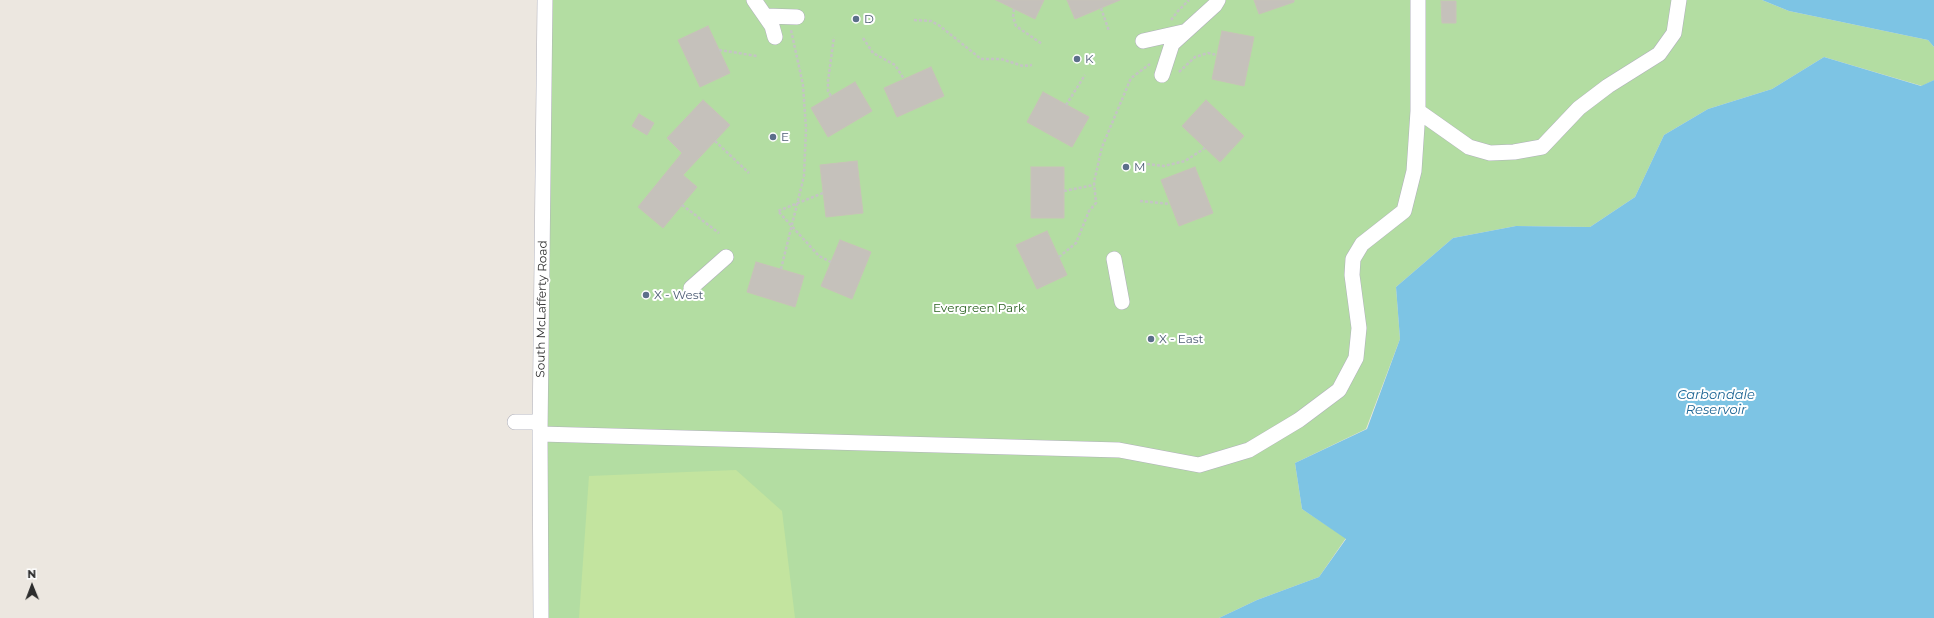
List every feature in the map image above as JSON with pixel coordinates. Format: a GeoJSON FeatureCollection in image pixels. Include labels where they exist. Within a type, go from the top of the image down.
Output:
{"type":"FeatureCollection","features":[{"type":"Feature","properties":{"kind":"street","name":"South McLafferty Road"},"geometry":{"type":"LineString","coordinates":[[541,618],[540,428],[545,0]]}},
{"type":"Feature","properties":{"kind":"street"},"geometry":{"type":"LineString","coordinates":[[754,0],[772,26],[775,37]]}},
{"type":"Feature","properties":{"kind":"street"},"geometry":{"type":"LineString","coordinates":[[1162,76],[1172,44],[1215,5],[1218,0]]}},
{"type":"Feature","properties":{"kind":"street"},"geometry":{"type":"LineString","coordinates":[[515,422],[540,428],[1119,450],[1199,465],[1249,450],[1299,420],[1339,390],[1356,358],[1359,328],[1352,275],[1353,259],[1362,244],[1404,211],[1414,171],[1418,111],[1418,0]]}},
{"type":"Feature","properties":{"kind":"street"},"geometry":{"type":"LineString","coordinates":[[1418,111],[1469,147],[1490,153],[1514,152],[1542,147],[1578,108],[1608,86],[1659,54],[1674,33],[1679,0]]}},
{"type":"Feature","properties":{"kind":"street"},"geometry":{"type":"LineString","coordinates":[[766,16],[792,17]]}},
{"type":"Feature","properties":{"kind":"street"},"geometry":{"type":"LineString","coordinates":[[1143,41],[1186,31]]}},
{"type":"Feature","properties":{"kind":"street"},"geometry":{"type":"LineString","coordinates":[[691,288],[726,257]]}},
{"type":"Feature","properties":{"kind":"street"},"geometry":{"type":"LineString","coordinates":[[1114,259],[1122,302]]}},
{"type":"Feature","properties":{"kind":"path"},"geometry":{"type":"LineString","coordinates":[[1165,37],[1168,25],[1178,11],[1189,0]]}},
{"type":"Feature","properties":{"kind":"path"},"geometry":{"type":"LineString","coordinates":[[1101,8],[1109,31]]}},
{"type":"Feature","properties":{"kind":"path"},"geometry":{"type":"LineString","coordinates":[[1014,9],[1013,17],[1016,26],[1042,44]]}},
{"type":"Feature","properties":{"kind":"path"},"geometry":{"type":"LineString","coordinates":[[782,269],[804,176],[806,128],[803,84],[792,17]]}},
{"type":"Feature","properties":{"kind":"path"},"geometry":{"type":"LineString","coordinates":[[914,20],[931,21],[940,26],[981,59],[1001,59],[1023,66],[1032,65]]}},
{"type":"Feature","properties":{"kind":"path"},"geometry":{"type":"LineString","coordinates":[[832,96],[828,91],[828,81],[834,37]]}},
{"type":"Feature","properties":{"kind":"path"},"geometry":{"type":"LineString","coordinates":[[863,38],[873,53],[895,65],[904,79]]}},
{"type":"Feature","properties":{"kind":"path"},"geometry":{"type":"LineString","coordinates":[[719,50],[757,56]]}},
{"type":"Feature","properties":{"kind":"path"},"geometry":{"type":"LineString","coordinates":[[1177,74],[1195,57],[1208,53],[1217,55]]}},
{"type":"Feature","properties":{"kind":"path"},"geometry":{"type":"LineString","coordinates":[[1059,257],[1076,243],[1089,211],[1096,203],[1094,185],[1102,147],[1131,78],[1155,60]]}},
{"type":"Feature","properties":{"kind":"path"},"geometry":{"type":"LineString","coordinates":[[1066,105],[1086,75]]}},
{"type":"Feature","properties":{"kind":"path"},"geometry":{"type":"LineString","coordinates":[[715,141],[749,173]]}},
{"type":"Feature","properties":{"kind":"path"},"geometry":{"type":"LineString","coordinates":[[1147,164],[1164,166],[1185,161],[1205,148]]}},
{"type":"Feature","properties":{"kind":"path"},"geometry":{"type":"LineString","coordinates":[[1064,191],[1094,185]]}},
{"type":"Feature","properties":{"kind":"path"},"geometry":{"type":"LineString","coordinates":[[823,193],[778,211],[819,256],[831,262]]}},
{"type":"Feature","properties":{"kind":"path"},"geometry":{"type":"LineString","coordinates":[[1140,201],[1170,204]]}},
{"type":"Feature","properties":{"kind":"path"},"geometry":{"type":"LineString","coordinates":[[682,205],[719,233]]}},
{"type":"Feature","properties":{"kind":"green space","name":"Evergreen Park"},"geometry":{"type":"Polygon","coordinates":[[[545,0],[1762,0],[1789,11],[1928,40],[1934,47],[1934,80],[1922,86],[1824,57],[1772,89],[1708,109],[1664,135],[1635,197],[1590,227],[1516,226],[1453,238],[1396,287],[1400,339],[1366,429],[1295,463],[1302,509],[1346,538],[1319,577],[1257,600],[1219,618],[541,618],[545,0]]]}},
{"type":"Feature","properties":{"kind":"green space"},"geometry":{"type":"Polygon","coordinates":[[[736,470],[782,511],[795,618],[579,618],[589,476],[736,470]]]}},
{"type":"Feature","properties":{"kind":"water"},"geometry":{"type":"Polygon","coordinates":[[[1762,0],[1934,0],[1934,47],[1928,40],[1789,11],[1762,0]]]}},
{"type":"Feature","properties":{"kind":"water","name":"Carbondale Reservoir"},"geometry":{"type":"Polygon","coordinates":[[[1824,57],[1921,86],[1934,80],[1934,618],[1219,618],[1257,600],[1319,577],[1346,539],[1302,509],[1295,463],[1367,429],[1400,339],[1396,287],[1453,238],[1516,226],[1590,227],[1635,197],[1664,135],[1708,109],[1772,89],[1824,57]]]}},
{"type":"Feature","properties":{"kind":"building"},"geometry":{"type":"Polygon","coordinates":[[[996,0],[1044,0],[1035,19],[996,0]]]}},
{"type":"Feature","properties":{"kind":"building"},"geometry":{"type":"Polygon","coordinates":[[[1067,0],[1120,0],[1075,19],[1067,0]]]}},
{"type":"Feature","properties":{"kind":"building"},"geometry":{"type":"Polygon","coordinates":[[[1254,0],[1294,0],[1294,2],[1259,14],[1254,0]]]}},
{"type":"Feature","properties":{"kind":"building"},"geometry":{"type":"Polygon","coordinates":[[[1441,1],[1456,1],[1456,23],[1442,23],[1441,1]]]}},
{"type":"Feature","properties":{"kind":"building"},"geometry":{"type":"Polygon","coordinates":[[[708,26],[730,73],[700,87],[678,40],[708,26]]]}},
{"type":"Feature","properties":{"kind":"building"},"geometry":{"type":"Polygon","coordinates":[[[1222,31],[1254,37],[1244,86],[1212,79],[1222,31]]]}},
{"type":"Feature","properties":{"kind":"building"},"geometry":{"type":"Polygon","coordinates":[[[931,67],[944,96],[897,117],[884,88],[931,67]]]}},
{"type":"Feature","properties":{"kind":"building"},"geometry":{"type":"Polygon","coordinates":[[[855,82],[872,111],[828,137],[811,108],[855,82]]]}},
{"type":"Feature","properties":{"kind":"building"},"geometry":{"type":"Polygon","coordinates":[[[1043,92],[1089,117],[1072,147],[1027,122],[1043,92]]]}},
{"type":"Feature","properties":{"kind":"building"},"geometry":{"type":"Polygon","coordinates":[[[703,100],[730,125],[683,175],[697,187],[663,228],[638,207],[682,153],[667,138],[703,100]]]}},
{"type":"Feature","properties":{"kind":"building"},"geometry":{"type":"Polygon","coordinates":[[[1206,100],[1244,136],[1220,162],[1182,126],[1206,100]]]}},
{"type":"Feature","properties":{"kind":"building"},"geometry":{"type":"Polygon","coordinates":[[[639,114],[654,123],[647,135],[632,126],[639,114]]]}},
{"type":"Feature","properties":{"kind":"building"},"geometry":{"type":"Polygon","coordinates":[[[857,161],[863,213],[826,217],[820,165],[857,161]]]}},
{"type":"Feature","properties":{"kind":"building"},"geometry":{"type":"Polygon","coordinates":[[[1031,167],[1064,167],[1064,218],[1031,218],[1031,167]]]}},
{"type":"Feature","properties":{"kind":"building"},"geometry":{"type":"Polygon","coordinates":[[[1195,167],[1213,213],[1179,226],[1161,180],[1195,167]]]}},
{"type":"Feature","properties":{"kind":"building"},"geometry":{"type":"Polygon","coordinates":[[[1047,231],[1067,275],[1037,289],[1016,245],[1047,231]]]}},
{"type":"Feature","properties":{"kind":"building"},"geometry":{"type":"Polygon","coordinates":[[[840,240],[871,252],[852,299],[821,286],[840,240]]]}},
{"type":"Feature","properties":{"kind":"building"},"geometry":{"type":"Polygon","coordinates":[[[756,262],[804,276],[795,307],[747,292],[756,262]]]}},
{"type":"Feature","properties":{"kind":"place","name":"D"},"geometry":{"type":"Point","coordinates":[856,19]}},
{"type":"Feature","properties":{"kind":"place","name":"K"},"geometry":{"type":"Point","coordinates":[1077,59]}},
{"type":"Feature","properties":{"kind":"place","name":"E"},"geometry":{"type":"Point","coordinates":[773,137]}},
{"type":"Feature","properties":{"kind":"place","name":"M"},"geometry":{"type":"Point","coordinates":[1126,167]}},
{"type":"Feature","properties":{"kind":"place","name":"X - West"},"geometry":{"type":"Point","coordinates":[646,295]}},
{"type":"Feature","properties":{"kind":"place","name":"X - East"},"geometry":{"type":"Point","coordinates":[1151,339]}}]}
